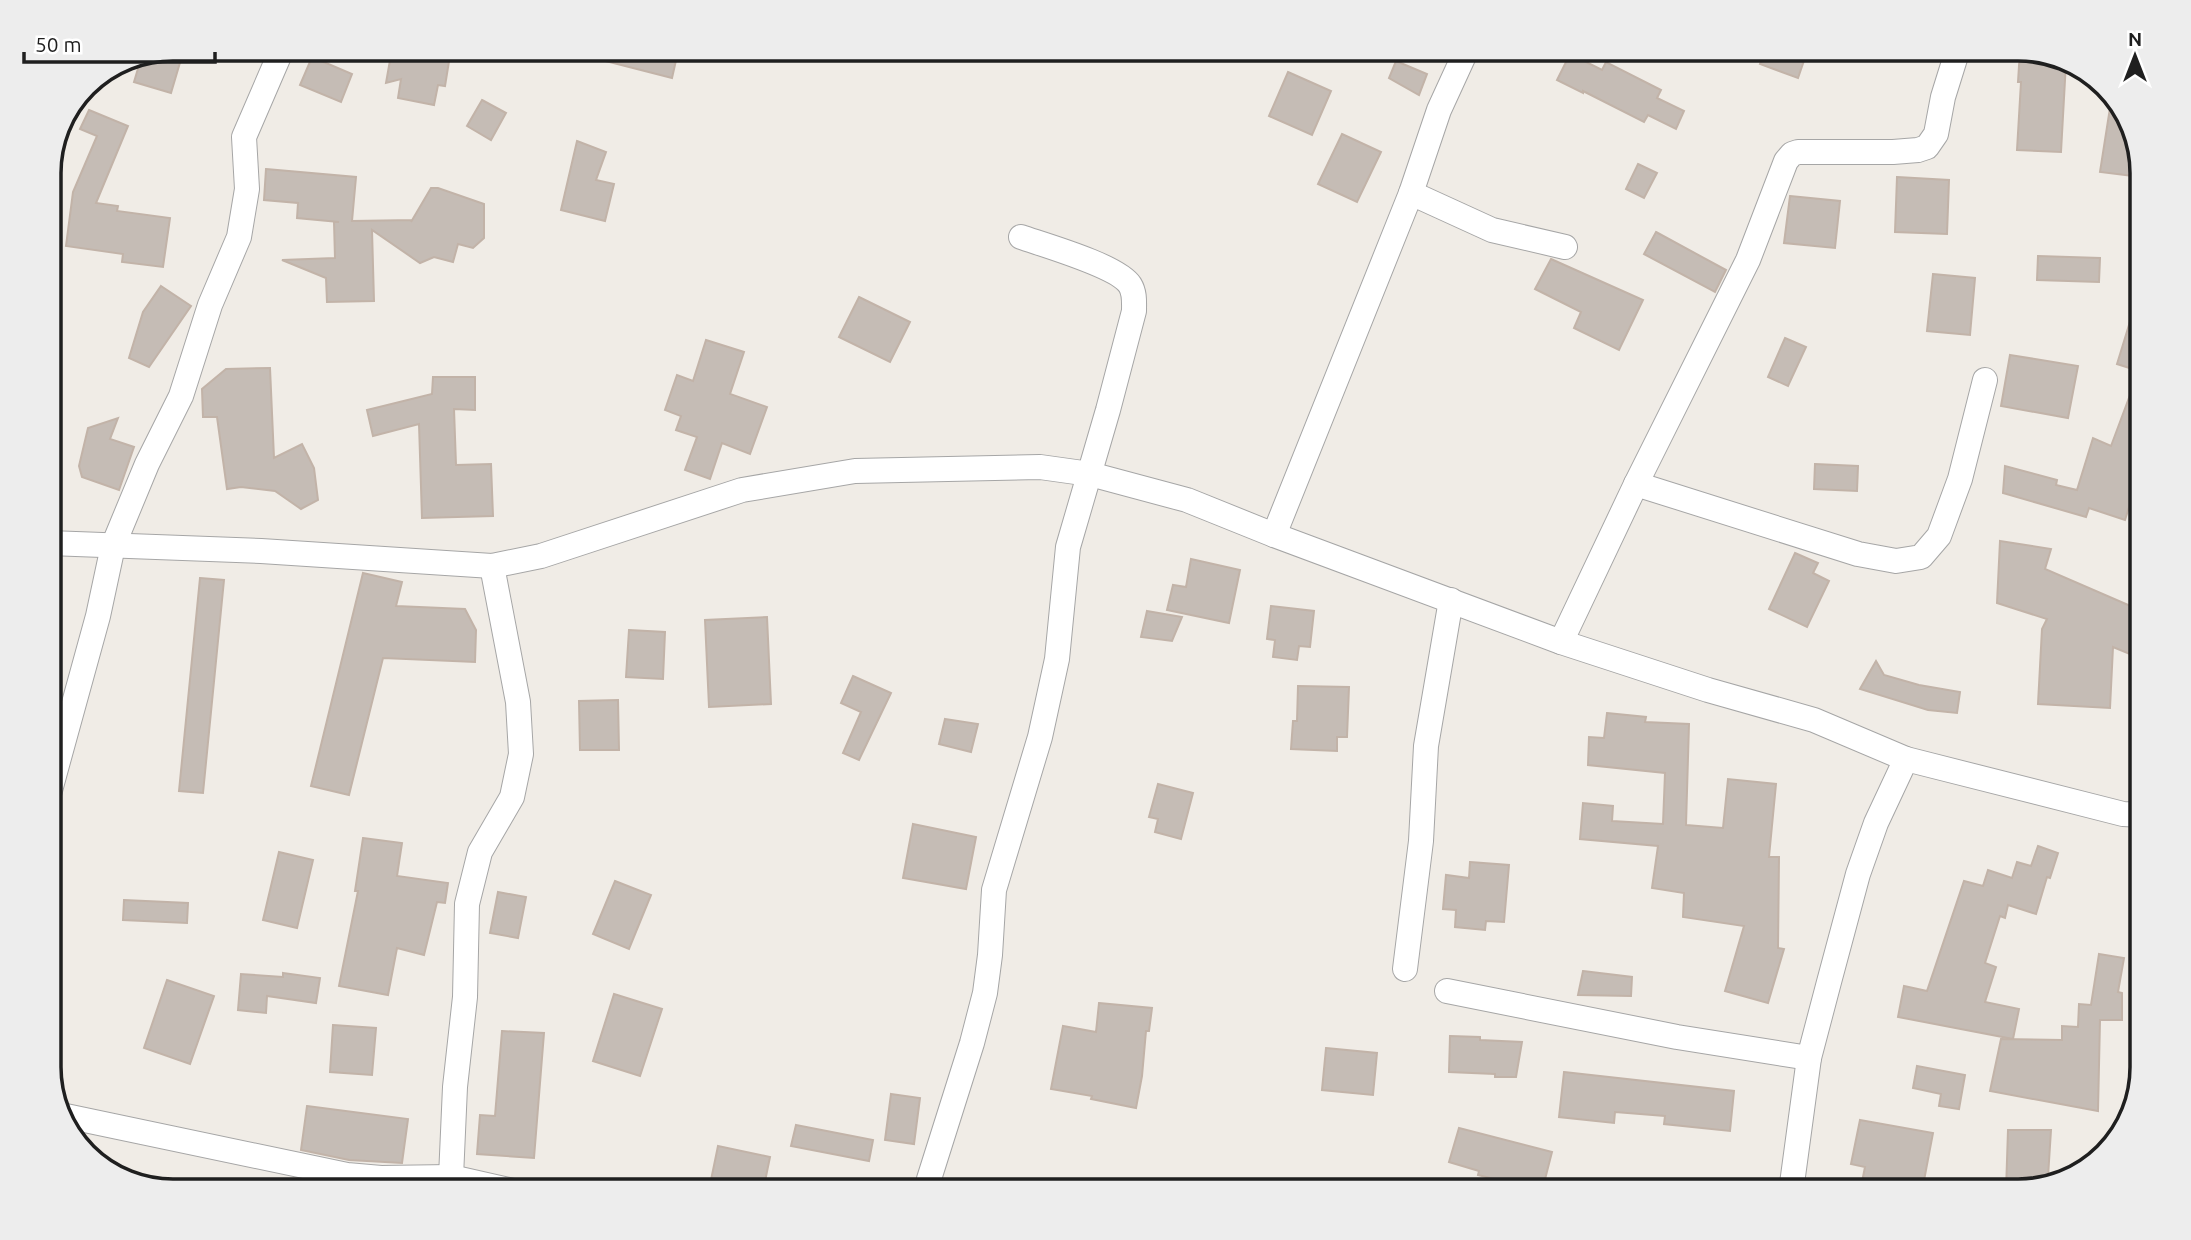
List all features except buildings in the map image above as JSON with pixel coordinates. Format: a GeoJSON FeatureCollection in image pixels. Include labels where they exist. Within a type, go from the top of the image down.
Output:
{"type":"FeatureCollection","features":[{"type":"Feature","properties":{"kind":"street"},"geometry":{"type":"LineString","coordinates":[[61,750],[98,616],[113,546],[157,440],[181,396],[210,305],[239,237],[247,189],[244,137],[277,61]]}},
{"type":"Feature","properties":{"kind":"street"},"geometry":{"type":"LineString","coordinates":[[1275,535],[1411,193],[1438,110],[1461,61]]}},
{"type":"Feature","properties":{"kind":"street"},"geometry":{"type":"LineString","coordinates":[[1561,642],[1636,484],[1748,260],[1786,161],[1798,152],[1893,152],[1927,147],[1936,134],[1943,97],[1954,61]]}},
{"type":"Feature","properties":{"kind":"street"},"geometry":{"type":"LineString","coordinates":[[1411,193],[1492,230],[1565,247]]}},
{"type":"Feature","properties":{"kind":"street"},"geometry":{"type":"LineString","coordinates":[[929,1179],[985,993],[994,890],[1040,737],[1057,659],[1068,547],[1134,311],[1131,286],[1124,278],[1072,254],[1021,237]]}},
{"type":"Feature","properties":{"kind":"street"},"geometry":{"type":"LineString","coordinates":[[1636,484],[1858,554],[1896,561],[1921,557],[1939,536],[1960,479],[1985,380]]}},
{"type":"Feature","properties":{"kind":"street"},"geometry":{"type":"LineString","coordinates":[[61,544],[261,551],[492,566],[541,556],[742,490],[842,473],[1040,467],[1090,474],[1187,500],[1561,642],[1707,690],[1814,720],[1906,759],[2130,814]]}},
{"type":"Feature","properties":{"kind":"street"},"geometry":{"type":"LineString","coordinates":[[451,1177],[455,1087],[465,997],[467,904],[480,852],[512,797],[521,754],[518,702],[492,566]]}},
{"type":"Feature","properties":{"kind":"street"},"geometry":{"type":"LineString","coordinates":[[1405,969],[1421,841],[1426,746],[1451,600]]}},
{"type":"Feature","properties":{"kind":"street"},"geometry":{"type":"LineString","coordinates":[[1793,1179],[1809,1058],[1858,874],[1876,822],[1906,759]]}},
{"type":"Feature","properties":{"kind":"street"},"geometry":{"type":"LineString","coordinates":[[1447,991],[1677,1037],[1809,1058]]}},
{"type":"Feature","properties":{"kind":"street"},"geometry":{"type":"LineString","coordinates":[[74,1118],[347,1175],[460,1179]]}}]}
